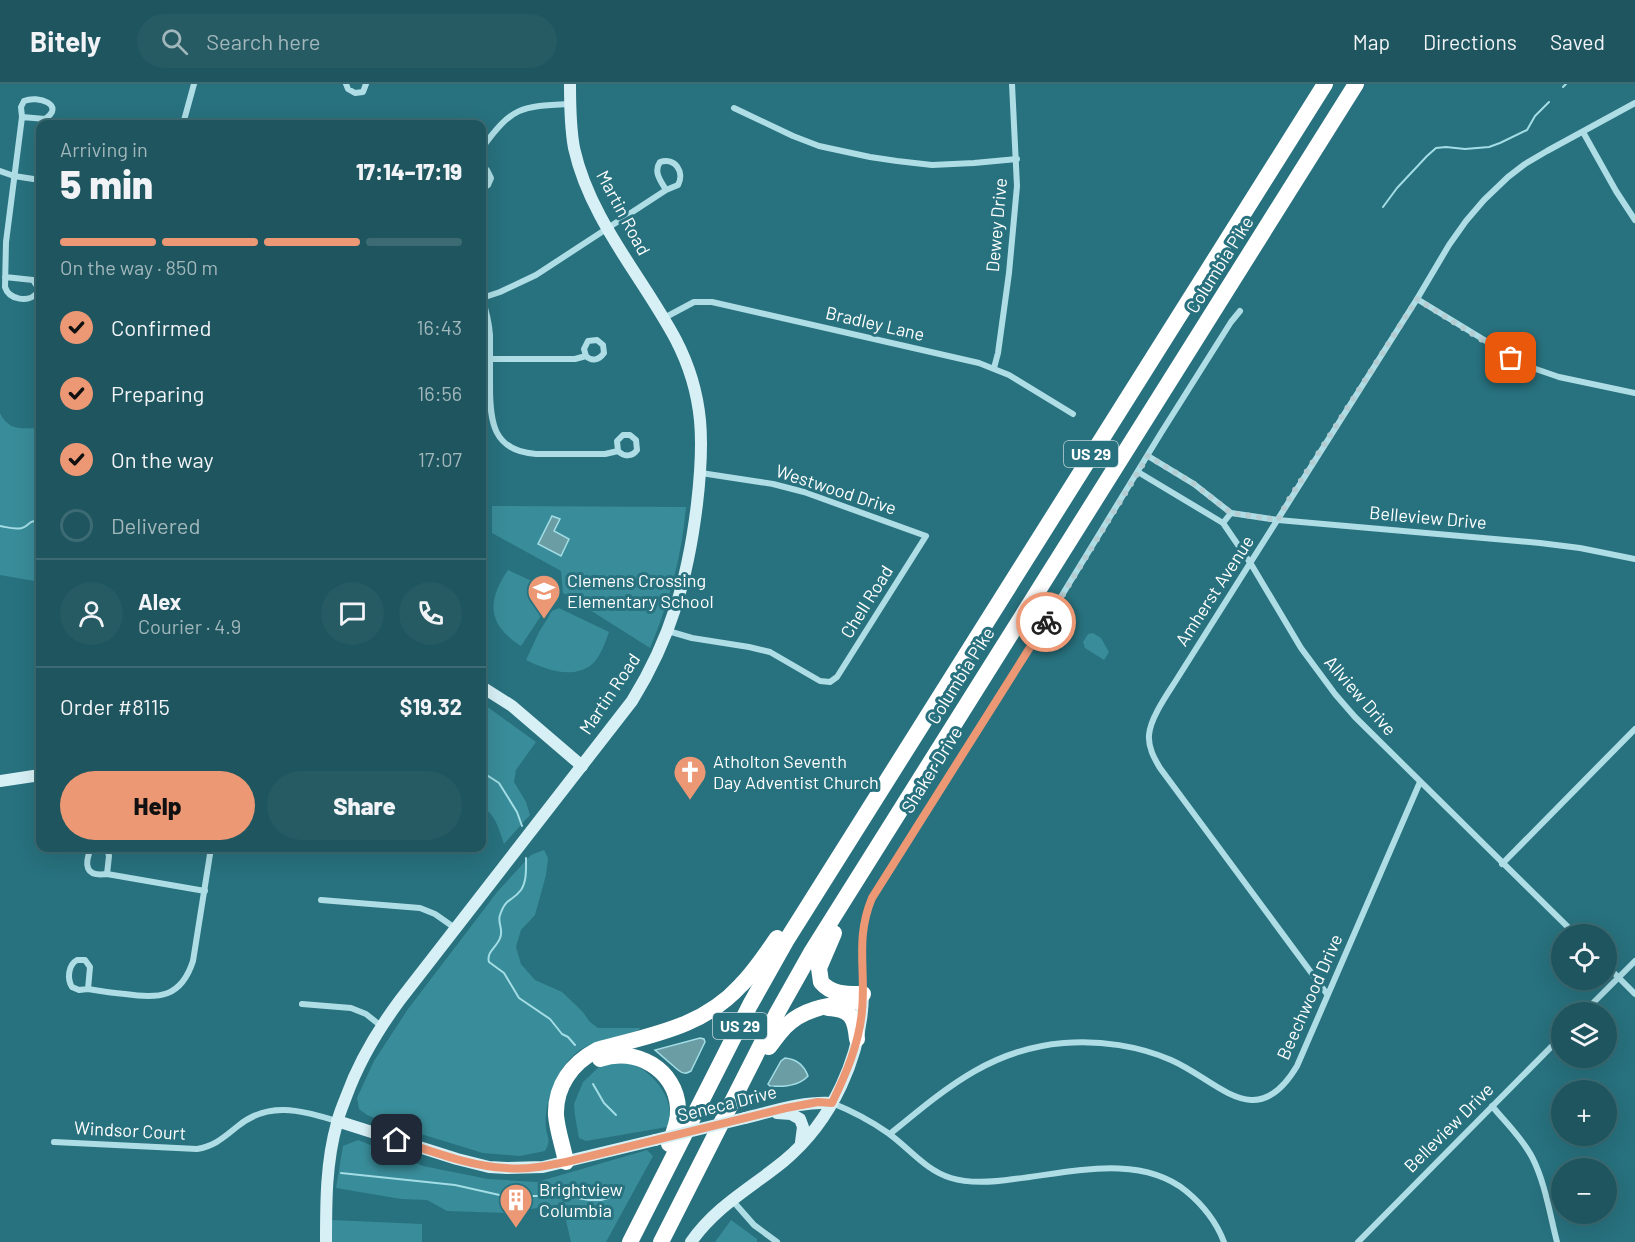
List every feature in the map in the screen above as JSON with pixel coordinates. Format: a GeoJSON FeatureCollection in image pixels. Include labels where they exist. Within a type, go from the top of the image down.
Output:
{"type":"FeatureCollection","features":[{"type":"Feature","properties":{"kind":"highway","name":"Columbia Pike"},"geometry":{"type":"LineString","coordinates":[[632,1238],[750,1005],[786,941],[1325,84]]}},
{"type":"Feature","properties":{"kind":"highway","name":"Columbia Pike"},"geometry":{"type":"LineString","coordinates":[[661,1242],[812,951],[1356,84]]}},
{"type":"Feature","properties":{"kind":"highway"},"geometry":{"type":"LineString","coordinates":[[1296,181],[1364,84]]}},
{"type":"Feature","properties":{"kind":"highway"},"geometry":{"type":"LineString","coordinates":[[571,1160],[556,1114],[558,1095],[572,1068],[597,1050],[668,1031],[700,1017],[725,1000],[751,974],[858,825]]}},
{"type":"Feature","properties":{"kind":"highway"},"geometry":{"type":"LineString","coordinates":[[860,874],[822,960],[819,975],[821,982],[839,994],[863,997]]}},
{"type":"Feature","properties":{"kind":"highway"},"geometry":{"type":"LineString","coordinates":[[740,1087],[784,1027],[798,1016],[807,1011],[863,997]]}},
{"type":"Feature","properties":{"kind":"highway"},"geometry":{"type":"LineString","coordinates":[[821,1007],[838,1008],[850,1014],[854,1019],[857,1039]]}},
{"type":"Feature","properties":{"kind":"highway"},"geometry":{"type":"LineString","coordinates":[[571,1160],[566,1105],[573,1082],[585,1068],[609,1056],[629,1056],[647,1061],[669,1080],[677,1099],[676,1127],[632,1238]]}},
{"type":"Feature","properties":{"kind":"street"},"geometry":{"type":"LineString","coordinates":[[184,120],[194,84]]}},
{"type":"Feature","properties":{"kind":"street"},"geometry":{"type":"LineString","coordinates":[[346,84],[351,92],[359,93],[366,89],[366,84]]}},
{"type":"Feature","properties":{"kind":"street","name":"Martin Road"},"geometry":{"type":"LineString","coordinates":[[326,1242],[326,1190],[337,1121],[360,1063],[381,1026],[632,701],[651,669],[668,631],[689,558],[700,473],[702,432],[695,392],[684,357],[663,318],[607,229],[584,181],[572,132],[570,84]]}},
{"type":"Feature","properties":{"kind":"street","name":"Dewey Drive"},"geometry":{"type":"LineString","coordinates":[[994,368],[1010,261],[1017,186],[1012,84]]}},
{"type":"Feature","properties":{"kind":"street"},"geometry":{"type":"LineString","coordinates":[[22,117],[45,119],[51,115],[51,105],[46,100],[27,99],[21,107],[22,117],[6,242],[6,292],[13,297],[28,299],[36,294]]}},
{"type":"Feature","properties":{"kind":"street"},"geometry":{"type":"LineString","coordinates":[[486,143],[501,124],[517,111],[537,105],[570,104]]}},
{"type":"Feature","properties":{"kind":"street","name":"Amherst Avenue"},"geometry":{"type":"LineString","coordinates":[[1327,994],[1160,768],[1153,757],[1149,739],[1150,728],[1164,700],[1251,564],[1288,501],[1466,221],[1494,189],[1525,164],[1635,104]]}},
{"type":"Feature","properties":{"kind":"street"},"geometry":{"type":"LineString","coordinates":[[734,108],[819,146],[870,157],[932,165],[1017,159]]}},
{"type":"Feature","properties":{"kind":"street"},"geometry":{"type":"LineString","coordinates":[[1583,132],[1635,220]]}},
{"type":"Feature","properties":{"kind":"street"},"geometry":{"type":"LineString","coordinates":[[486,297],[536,275],[666,190],[678,185],[681,175],[674,163],[667,160],[660,162],[657,167],[657,174],[666,190]]}},
{"type":"Feature","properties":{"kind":"street"},"geometry":{"type":"LineString","coordinates":[[486,170],[491,178],[486,186]]}},
{"type":"Feature","properties":{"kind":"street"},"geometry":{"type":"LineString","coordinates":[[0,171],[36,179]]}},
{"type":"Feature","properties":{"kind":"street"},"geometry":{"type":"LineString","coordinates":[[5,277],[33,280],[36,284]]}},
{"type":"Feature","properties":{"kind":"street"},"geometry":{"type":"LineString","coordinates":[[1417,299],[1527,366],[1559,377],[1635,393]]}},
{"type":"Feature","properties":{"kind":"street","name":"Bradley Lane"},"geometry":{"type":"LineString","coordinates":[[663,318],[694,302],[712,302],[979,363],[1009,375],[1073,414]]}},
{"type":"Feature","properties":{"kind":"street","name":"Shaker Drive"},"geometry":{"type":"LineString","coordinates":[[691,1242],[717,1211],[770,1172],[801,1145],[832,1103],[849,1066],[862,1014],[862,933],[864,919],[872,898],[1240,311]]}},
{"type":"Feature","properties":{"kind":"street"},"geometry":{"type":"LineString","coordinates":[[486,313],[489,324],[491,418],[499,437],[510,447],[526,454],[604,454],[618,451]]}},
{"type":"Feature","properties":{"kind":"street"},"geometry":{"type":"LineString","coordinates":[[490,359],[586,356]]}},
{"type":"Feature","properties":{"kind":"street"},"geometry":{"type":"LineString","coordinates":[[1148,456],[1194,484],[1231,513],[1223,523]]}},
{"type":"Feature","properties":{"kind":"street","name":"Allview Drive"},"geometry":{"type":"LineString","coordinates":[[1138,472],[1223,523],[1251,564],[1301,648],[1355,717],[1565,924]]}},
{"type":"Feature","properties":{"kind":"street","name":"Westwood Drive"},"geometry":{"type":"LineString","coordinates":[[700,473],[773,484],[804,492],[926,536]]}},
{"type":"Feature","properties":{"kind":"street","name":"Belleview Drive"},"geometry":{"type":"LineString","coordinates":[[1231,513],[1278,520],[1550,544],[1589,549],[1635,559]]}},
{"type":"Feature","properties":{"kind":"street","name":"Chell Road"},"geometry":{"type":"LineString","coordinates":[[668,631],[692,638],[770,652],[820,681],[830,682],[837,677],[926,536]]}},
{"type":"Feature","properties":{"kind":"street"},"geometry":{"type":"LineString","coordinates":[[486,690],[512,706],[582,766]]}},
{"type":"Feature","properties":{"kind":"street"},"geometry":{"type":"LineString","coordinates":[[1502,864],[1635,729]]}},
{"type":"Feature","properties":{"kind":"street"},"geometry":{"type":"LineString","coordinates":[[0,781],[36,776]]}},
{"type":"Feature","properties":{"kind":"street","name":"Beechwood Drive"},"geometry":{"type":"LineString","coordinates":[[890,1134],[937,1095],[975,1070],[1010,1054],[1066,1043],[1103,1044],[1141,1049],[1173,1060],[1237,1098],[1262,1099],[1276,1092],[1292,1074],[1420,782]]}},
{"type":"Feature","properties":{"kind":"street"},"geometry":{"type":"LineString","coordinates":[[90,852],[87,864],[89,871],[95,875],[107,874],[205,891]]}},
{"type":"Feature","properties":{"kind":"street"},"geometry":{"type":"LineString","coordinates":[[107,874],[108,852]]}},
{"type":"Feature","properties":{"kind":"street"},"geometry":{"type":"LineString","coordinates":[[88,989],[90,967],[85,960],[77,960],[71,965],[69,981],[74,989],[152,997],[169,993],[181,985],[193,961],[210,852]]}},
{"type":"Feature","properties":{"kind":"street"},"geometry":{"type":"LineString","coordinates":[[321,900],[420,908],[435,914],[455,928]]}},
{"type":"Feature","properties":{"kind":"street"},"geometry":{"type":"LineString","coordinates":[[1594,1002],[1635,961]]}},
{"type":"Feature","properties":{"kind":"street"},"geometry":{"type":"LineString","coordinates":[[1619,977],[1635,994]]}},
{"type":"Feature","properties":{"kind":"street"},"geometry":{"type":"LineString","coordinates":[[302,1004],[351,1008],[366,1014],[381,1026]]}},
{"type":"Feature","properties":{"kind":"street","name":"Belleview Drive"},"geometry":{"type":"LineString","coordinates":[[1358,1242],[1551,1047]]}},
{"type":"Feature","properties":{"kind":"street","name":"Seneca Drive"},"geometry":{"type":"LineString","coordinates":[[337,1121],[456,1159],[489,1167],[523,1168],[543,1167],[770,1112],[818,1102],[832,1103]]}},
{"type":"Feature","properties":{"kind":"street"},"geometry":{"type":"LineString","coordinates":[[832,1103],[890,1134],[912,1155],[939,1173],[965,1181],[999,1181],[1108,1168],[1150,1173],[1165,1178],[1193,1196],[1213,1220],[1224,1242]]}},
{"type":"Feature","properties":{"kind":"street"},"geometry":{"type":"LineString","coordinates":[[1492,1106],[1520,1138],[1533,1159],[1557,1242]]}},
{"type":"Feature","properties":{"kind":"street","name":"Windsor Court"},"geometry":{"type":"LineString","coordinates":[[54,1142],[197,1149],[217,1143],[247,1120],[273,1110],[293,1110],[337,1121]]}},
{"type":"Feature","properties":{"kind":"street"},"geometry":{"type":"LineString","coordinates":[[770,1112],[791,1114],[800,1119],[803,1127],[801,1145]]}},
{"type":"Feature","properties":{"kind":"street"},"geometry":{"type":"LineString","coordinates":[[731,1199],[754,1225],[777,1242]]}},
{"type":"Feature","properties":{"kind":"shaded area"},"geometry":{"type":"Polygon","coordinates":[[[0,413],[12,426],[36,428],[36,581],[0,575],[0,413]]]}},
{"type":"Feature","properties":{"kind":"shaded area"},"geometry":{"type":"Polygon","coordinates":[[[492,506],[686,507],[674,579],[650,648],[563,593],[561,571],[492,533],[492,506]]]}},
{"type":"Feature","properties":{"kind":"shaded area"},"geometry":{"type":"Polygon","coordinates":[[[552,516],[560,519],[554,531],[569,539],[561,556],[538,544],[552,516]]]}},
{"type":"Feature","properties":{"kind":"shaded area"},"geometry":{"type":"Polygon","coordinates":[[[508,570],[549,589],[552,599],[521,646],[502,630],[494,612],[496,592],[508,570]]]}},
{"type":"Feature","properties":{"kind":"shaded area"},"geometry":{"type":"Polygon","coordinates":[[[559,608],[609,632],[597,659],[583,670],[558,671],[526,660],[552,611],[559,608]]]}},
{"type":"Feature","properties":{"kind":"shaded area"},"geometry":{"type":"Polygon","coordinates":[[[1093,633],[1101,638],[1109,652],[1104,660],[1085,648],[1083,642],[1088,634],[1093,633]]]}},
{"type":"Feature","properties":{"kind":"shaded area"},"geometry":{"type":"Polygon","coordinates":[[[486,706],[536,742],[516,770],[514,782],[526,802],[530,815],[504,844],[494,818],[487,810],[486,706]]]}},
{"type":"Feature","properties":{"kind":"shaded area"},"geometry":{"type":"Polygon","coordinates":[[[544,850],[548,858],[546,875],[535,915],[521,930],[516,947],[521,964],[535,980],[562,992],[598,1028],[641,1028],[627,1036],[587,1046],[565,1065],[554,1085],[547,1108],[548,1142],[545,1151],[520,1156],[483,1153],[367,1115],[359,1109],[357,1098],[374,1061],[408,1009],[498,891],[531,855],[544,850]]]}},
{"type":"Feature","properties":{"kind":"shaded area"},"geometry":{"type":"Polygon","coordinates":[[[700,1038],[705,1042],[688,1073],[680,1071],[655,1050],[700,1038]]]}},
{"type":"Feature","properties":{"kind":"shaded area"},"geometry":{"type":"Polygon","coordinates":[[[785,1058],[799,1063],[808,1076],[790,1085],[770,1086],[768,1084],[785,1058]]]}},
{"type":"Feature","properties":{"kind":"shaded area"},"geometry":{"type":"Polygon","coordinates":[[[617,1063],[631,1064],[640,1068],[648,1073],[662,1089],[669,1108],[670,1118],[667,1127],[586,1141],[579,1138],[574,1104],[583,1082],[600,1066],[617,1063]]]}},
{"type":"Feature","properties":{"kind":"shaded area"},"geometry":{"type":"Polygon","coordinates":[[[358,1140],[423,1166],[488,1179],[537,1182],[647,1150],[653,1156],[606,1242],[571,1242],[562,1204],[506,1213],[447,1211],[427,1200],[401,1199],[336,1188],[343,1146],[358,1140]]]}},
{"type":"Feature","properties":{"kind":"shaded area"},"geometry":{"type":"Polygon","coordinates":[[[332,1220],[422,1224],[422,1242],[332,1242],[332,1220]]]}},
{"type":"Feature","properties":{"kind":"shaded area"},"geometry":{"type":"Polygon","coordinates":[[[731,1220],[757,1239],[757,1242],[715,1242],[731,1220]]]}},
{"type":"Feature","properties":{"kind":"waterway"},"geometry":{"type":"LineString","coordinates":[[1563,87],[1566,84]]}},
{"type":"Feature","properties":{"kind":"waterway"},"geometry":{"type":"LineString","coordinates":[[1383,207],[1397,188],[1436,148],[1465,149],[1489,147],[1500,143],[1527,130],[1535,116],[1549,102]]}},
{"type":"Feature","properties":{"kind":"waterway"},"geometry":{"type":"LineString","coordinates":[[0,526],[19,529],[36,521]]}},
{"type":"Feature","properties":{"kind":"waterway"},"geometry":{"type":"LineString","coordinates":[[486,775],[499,783],[517,812],[522,826]]}},
{"type":"Feature","properties":{"kind":"waterway"},"geometry":{"type":"LineString","coordinates":[[526,858],[524,883],[521,890],[502,909],[499,918],[501,935],[490,952],[489,962],[504,973],[519,998],[550,1019],[575,1045]]}},
{"type":"Feature","properties":{"kind":"waterway"},"geometry":{"type":"LineString","coordinates":[[593,1084],[604,1103],[616,1115]]}},
{"type":"Feature","properties":{"kind":"waterway"},"geometry":{"type":"LineString","coordinates":[[341,1173],[455,1185],[504,1196],[572,1197],[589,1200],[608,1198],[623,1185]]}},
{"type":"Feature","properties":{"kind":"way so far"},"geometry":{"type":"LineString","coordinates":[[1046,622],[1148,456],[1194,484],[1231,513],[1278,520],[1417,299],[1511,358]]}},
{"type":"Feature","properties":{"kind":"place","name":"Clemens Crossing Elementary School"},"geometry":{"type":"Point","coordinates":[544,620]}},
{"type":"Feature","properties":{"kind":"place","name":"Atholton Seventh Day Adventist Church"},"geometry":{"type":"Point","coordinates":[690,801]}},
{"type":"Feature","properties":{"kind":"place","name":"Brightview Columbia"},"geometry":{"type":"Point","coordinates":[516,1229]}},
{"type":"Feature","properties":{"kind":"route"},"geometry":{"type":"LineString","coordinates":[[397,1140],[489,1167],[543,1167],[786,1108],[818,1102],[832,1103],[849,1066],[860,1028],[863,1000],[861,949],[867,908],[1046,622]]}}]}
